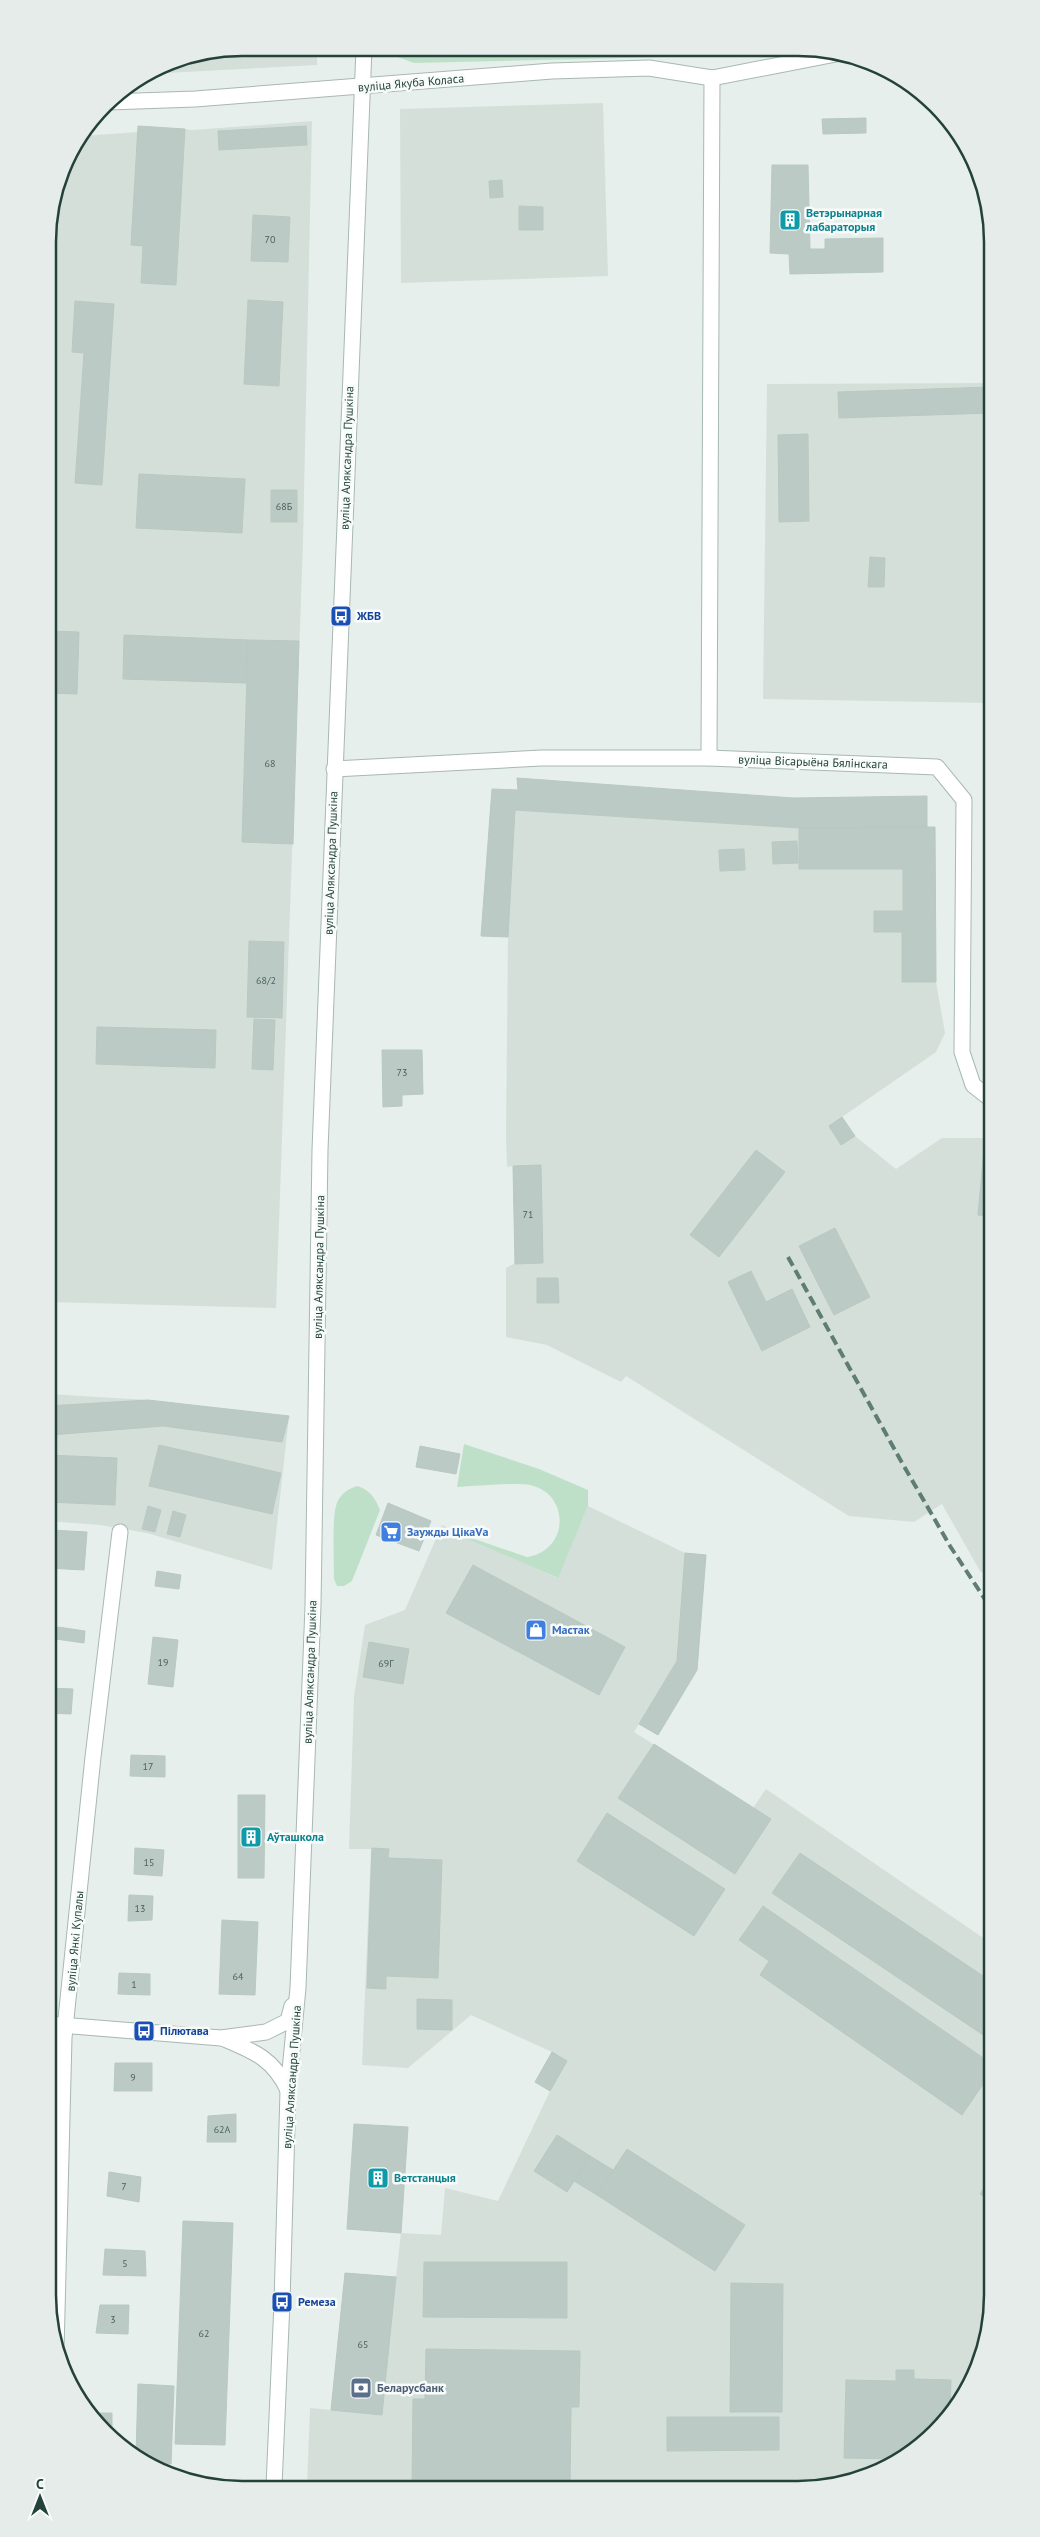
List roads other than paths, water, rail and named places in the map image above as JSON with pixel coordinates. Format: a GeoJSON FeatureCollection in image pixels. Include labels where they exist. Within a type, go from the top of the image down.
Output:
{"type":"FeatureCollection","features":[{"type":"Feature","properties":{"kind":"street","name":"вуліца Аляксандра Пушкіна"},"geometry":{"type":"LineString","coordinates":[[274,2481],[288,2091],[298,1988],[312,1606],[320,1150],[364,56]]}},
{"type":"Feature","properties":{"kind":"street","name":"вуліца Якуба Коласа"},"geometry":{"type":"LineString","coordinates":[[120,102],[195,99],[552,71],[649,68],[712,78],[817,58]]}},
{"type":"Feature","properties":{"kind":"street"},"geometry":{"type":"LineString","coordinates":[[709,758],[712,78]]}},
{"type":"Feature","properties":{"kind":"street","name":"вуліца Вісарыёна Бялінскага"},"geometry":{"type":"LineString","coordinates":[[334,769],[540,758],[709,758],[937,767],[964,800],[962,1052],[973,1084],[984,1093]]}},
{"type":"Feature","properties":{"kind":"street","name":"вуліца Янкі Купалы"},"geometry":{"type":"LineString","coordinates":[[57,2308],[64,2038],[67,2026],[93,1757],[120,1532]]}},
{"type":"Feature","properties":{"kind":"street"},"geometry":{"type":"LineString","coordinates":[[56,2025],[221,2038],[266,2032],[288,2021],[298,1988]]}},
{"type":"Feature","properties":{"kind":"street"},"geometry":{"type":"LineString","coordinates":[[221,2038],[253,2052],[273,2065],[281,2074],[288,2091]]}},
{"type":"Feature","properties":{"kind":"railway"},"geometry":{"type":"LineString","coordinates":[[788,1257],[901,1461],[950,1546],[984,1598]]}},
{"type":"Feature","properties":{"kind":"place","name":"Ветэрынарная лабараторыя"},"geometry":{"type":"Point","coordinates":[790,220]}},
{"type":"Feature","properties":{"kind":"place","name":"ЖБВ"},"geometry":{"type":"Point","coordinates":[341,616]}},
{"type":"Feature","properties":{"kind":"place","name":"Заужды ЦікаVа"},"geometry":{"type":"Point","coordinates":[391,1532]}},
{"type":"Feature","properties":{"kind":"place","name":"Мастак"},"geometry":{"type":"Point","coordinates":[536,1630]}},
{"type":"Feature","properties":{"kind":"place","name":"Аўташкола"},"geometry":{"type":"Point","coordinates":[251,1837]}},
{"type":"Feature","properties":{"kind":"place","name":"Пілютава"},"geometry":{"type":"Point","coordinates":[144,2031]}},
{"type":"Feature","properties":{"kind":"place","name":"Ветстанцыя"},"geometry":{"type":"Point","coordinates":[378,2178]}},
{"type":"Feature","properties":{"kind":"place","name":"Ремеза"},"geometry":{"type":"Point","coordinates":[282,2302]}},
{"type":"Feature","properties":{"kind":"place","name":"Беларусбанк"},"geometry":{"type":"Point","coordinates":[361,2388]}}]}
